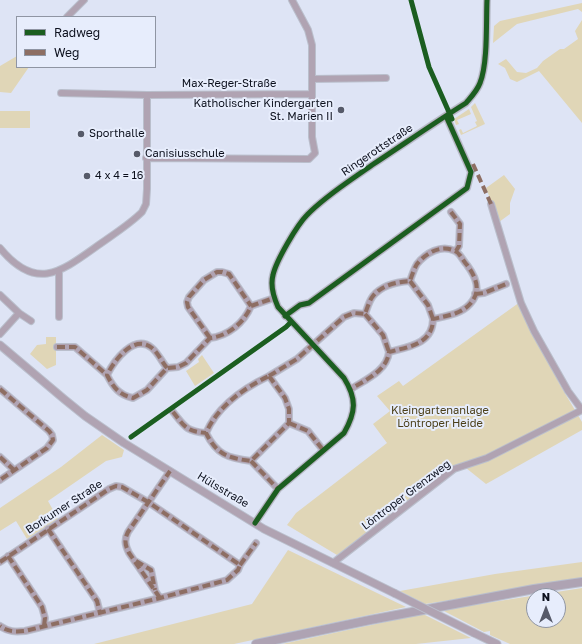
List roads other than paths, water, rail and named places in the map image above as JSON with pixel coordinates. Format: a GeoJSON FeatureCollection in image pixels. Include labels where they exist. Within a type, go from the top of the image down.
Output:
{"type":"FeatureCollection","features":[{"type":"Feature","properties":{"kind":"main road"},"geometry":{"type":"LineString","coordinates":[[256,644],[378,618],[534,589],[582,582]]}},
{"type":"Feature","properties":{"kind":"street"},"geometry":{"type":"LineString","coordinates":[[68,16],[84,0]]}},
{"type":"Feature","properties":{"kind":"street"},"geometry":{"type":"LineString","coordinates":[[146,158],[309,158],[315,153],[312,137],[311,36],[292,0]]}},
{"type":"Feature","properties":{"kind":"street","name":"Ringerottstraße"},"geometry":{"type":"LineString","coordinates":[[256,523],[278,489],[344,433],[350,422],[354,400],[351,389],[344,378],[278,308],[272,288],[273,276],[298,225],[307,214],[346,183],[466,103],[474,94],[480,84],[484,70],[487,0]]}},
{"type":"Feature","properties":{"kind":"street"},"geometry":{"type":"LineString","coordinates":[[312,79],[386,78]]}},
{"type":"Feature","properties":{"kind":"street","name":"Max-Reger-Straße"},"geometry":{"type":"LineString","coordinates":[[61,93],[147,95],[312,94]]}},
{"type":"Feature","properties":{"kind":"street"},"geometry":{"type":"LineString","coordinates":[[0,248],[16,264],[30,272],[44,274],[59,271],[94,248],[142,212],[146,204],[147,95]]}},
{"type":"Feature","properties":{"kind":"street"},"geometry":{"type":"LineString","coordinates":[[286,316],[300,305],[309,303],[467,188],[471,172],[446,116]]}},
{"type":"Feature","properties":{"kind":"street"},"geometry":{"type":"LineString","coordinates":[[491,204],[514,282],[524,309],[534,331],[568,391],[582,410]]}},
{"type":"Feature","properties":{"kind":"street"},"geometry":{"type":"LineString","coordinates":[[451,212],[460,224],[459,246],[456,251]]}},
{"type":"Feature","properties":{"kind":"street"},"geometry":{"type":"LineString","coordinates":[[410,281],[417,264],[429,253],[437,249],[445,248],[456,251],[475,276],[477,287],[470,303],[463,310],[433,319]]}},
{"type":"Feature","properties":{"kind":"street"},"geometry":{"type":"LineString","coordinates":[[59,271],[59,317]]}},
{"type":"Feature","properties":{"kind":"street"},"geometry":{"type":"LineString","coordinates":[[210,338],[188,307],[187,302],[189,297],[204,280],[217,272],[228,274],[252,306]]}},
{"type":"Feature","properties":{"kind":"street"},"geometry":{"type":"LineString","coordinates":[[365,314],[373,296],[388,284],[410,281]]}},
{"type":"Feature","properties":{"kind":"street"},"geometry":{"type":"LineString","coordinates":[[389,352],[416,344],[431,332],[433,326],[433,319],[428,305],[410,281]]}},
{"type":"Feature","properties":{"kind":"street"},"geometry":{"type":"LineString","coordinates":[[475,294],[484,293],[506,284]]}},
{"type":"Feature","properties":{"kind":"street"},"geometry":{"type":"LineString","coordinates":[[0,295],[19,313],[31,321]]}},
{"type":"Feature","properties":{"kind":"street"},"geometry":{"type":"LineString","coordinates":[[57,347],[75,347],[107,375],[117,391],[125,396],[133,398],[147,390],[167,368],[178,367],[186,364],[210,338],[220,336],[238,325],[247,316],[252,306],[274,298]]}},
{"type":"Feature","properties":{"kind":"street"},"geometry":{"type":"LineString","coordinates":[[0,334],[19,313]]}},
{"type":"Feature","properties":{"kind":"street"},"geometry":{"type":"LineString","coordinates":[[278,489],[251,461],[234,459],[221,453],[211,444],[206,433],[210,422],[222,408],[245,390],[297,359],[344,317],[354,313],[365,314],[383,335],[389,352],[381,370],[351,389]]}},
{"type":"Feature","properties":{"kind":"street","name":"Hülsstraße"},"geometry":{"type":"LineString","coordinates":[[0,344],[85,416],[124,443],[274,534],[497,644]]}},
{"type":"Feature","properties":{"kind":"street"},"geometry":{"type":"LineString","coordinates":[[107,375],[110,367],[128,347],[137,344],[144,344],[152,348],[167,368]]}},
{"type":"Feature","properties":{"kind":"street"},"geometry":{"type":"LineString","coordinates":[[251,461],[289,423],[289,409],[285,398],[269,376]]}},
{"type":"Feature","properties":{"kind":"street"},"geometry":{"type":"LineString","coordinates":[[0,389],[49,431],[53,440],[47,448],[0,480]]}},
{"type":"Feature","properties":{"kind":"street","name":"Löntroper Grenzweg"},"geometry":{"type":"LineString","coordinates":[[332,562],[454,470],[487,458],[582,410]]}},
{"type":"Feature","properties":{"kind":"street"},"geometry":{"type":"LineString","coordinates":[[173,412],[187,429],[195,432],[206,433]]}},
{"type":"Feature","properties":{"kind":"street"},"geometry":{"type":"LineString","coordinates":[[289,423],[308,431],[323,450]]}},
{"type":"Feature","properties":{"kind":"street"},"geometry":{"type":"LineString","coordinates":[[0,457],[14,470]]}},
{"type":"Feature","properties":{"kind":"street"},"geometry":{"type":"LineString","coordinates":[[160,598],[134,560],[126,546],[125,539],[128,532],[170,471]]}},
{"type":"Feature","properties":{"kind":"street","name":"Borkumer Straße"},"geometry":{"type":"LineString","coordinates":[[0,562],[109,489],[116,486],[148,502],[240,565]]}},
{"type":"Feature","properties":{"kind":"street"},"geometry":{"type":"LineString","coordinates":[[48,529],[97,602],[100,613]]}},
{"type":"Feature","properties":{"kind":"street"},"geometry":{"type":"LineString","coordinates":[[0,626],[5,630],[15,632],[25,631],[227,580],[238,570],[256,543]]}},
{"type":"Feature","properties":{"kind":"street"},"geometry":{"type":"LineString","coordinates":[[8,556],[42,607],[45,618],[44,626]]}},
{"type":"Feature","properties":{"kind":"place","name":"Katholischer Kindergarten St. Marien II"},"geometry":{"type":"Point","coordinates":[341,110]}},
{"type":"Feature","properties":{"kind":"place","name":"Sporthalle"},"geometry":{"type":"Point","coordinates":[81,134]}},
{"type":"Feature","properties":{"kind":"place","name":"Canisiusschule"},"geometry":{"type":"Point","coordinates":[137,154]}},
{"type":"Feature","properties":{"kind":"place","name":"4 x 4 = 16"},"geometry":{"type":"Point","coordinates":[87,176]}},
{"type":"Feature","properties":{"kind":"park label","name":"Kleingartenanlage Löntroper Heide"},"geometry":{"type":"Point","coordinates":[440,417]}}]}
